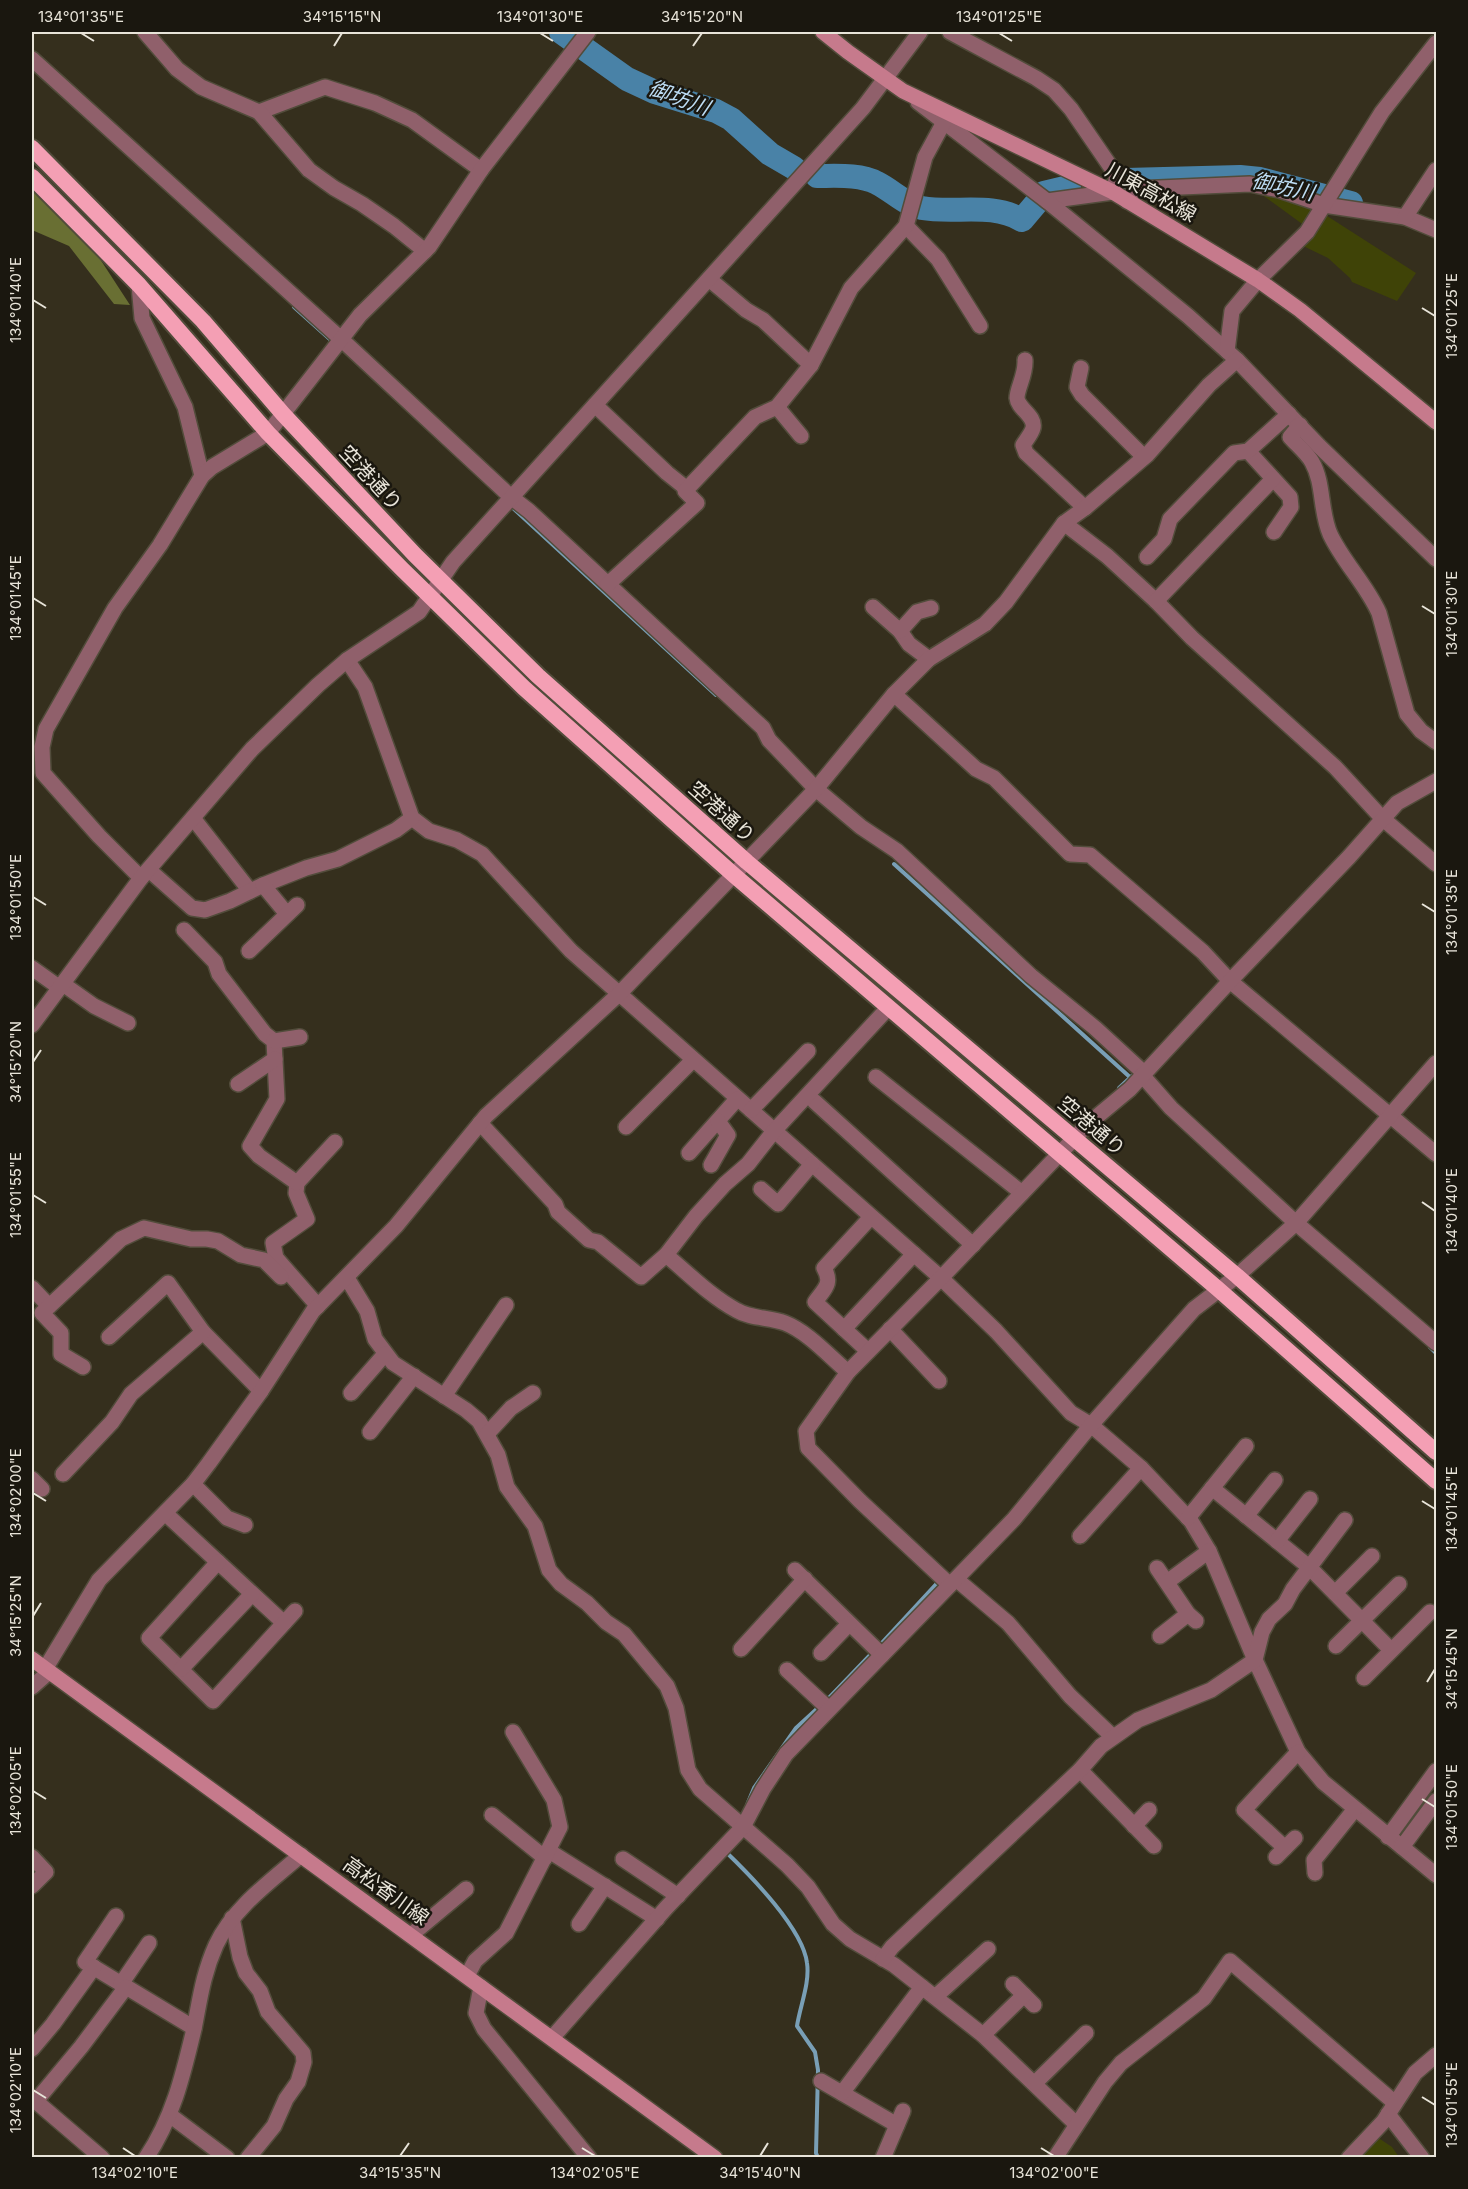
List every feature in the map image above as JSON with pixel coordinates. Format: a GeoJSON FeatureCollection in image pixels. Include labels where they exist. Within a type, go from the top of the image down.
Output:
{"type":"FeatureCollection","features":[{"type":"Feature","properties":{"kind":"highway","name":"空港通り"},"geometry":{"type":"LineString","coordinates":[[32,148],[202,321],[283,414],[440,580],[538,676],[747,862],[1237,1276],[1437,1452]]}},
{"type":"Feature","properties":{"kind":"highway","name":"空港通り"},"geometry":{"type":"LineString","coordinates":[[32,177],[139,285],[268,433],[524,688],[735,876],[1218,1289],[1437,1481]]}},
{"type":"Feature","properties":{"kind":"main road","name":"川東高松線"},"geometry":{"type":"LineString","coordinates":[[824,32],[903,91],[1113,192],[1258,280],[1300,310],[1437,422]]}},
{"type":"Feature","properties":{"kind":"main road","name":"高松香川線"},"geometry":{"type":"LineString","coordinates":[[32,1659],[715,2157]]}},
{"type":"Feature","properties":{"kind":"street"},"geometry":{"type":"LineString","coordinates":[[145,32],[177,69],[201,87],[259,112],[309,170],[386,220],[425,251]]}},
{"type":"Feature","properties":{"kind":"street"},"geometry":{"type":"LineString","coordinates":[[32,1025],[145,874],[252,749],[347,660],[418,612],[453,562],[863,108],[920,32]]}},
{"type":"Feature","properties":{"kind":"street"},"geometry":{"type":"LineString","coordinates":[[950,32],[1054,90],[1071,108],[1117,176],[1113,192],[1047,201]]}},
{"type":"Feature","properties":{"kind":"street"},"geometry":{"type":"LineString","coordinates":[[412,818],[396,830],[338,859],[306,868],[205,910],[192,908],[145,874],[99,836],[43,773],[42,747],[46,729],[115,608],[160,545],[202,476],[212,467],[268,433],[360,315],[425,251],[481,170],[583,38]]}},
{"type":"Feature","properties":{"kind":"street"},"geometry":{"type":"LineString","coordinates":[[32,1687],[47,1671],[99,1580],[193,1484],[261,1391],[316,1308],[396,1226],[480,1123],[620,993],[735,876],[816,789],[894,694],[929,659],[985,624],[1006,602],[1064,523],[1144,457],[1209,385],[1232,356],[1232,311],[1258,280],[1307,232],[1382,112],[1437,43]]}},
{"type":"Feature","properties":{"kind":"street"},"geometry":{"type":"LineString","coordinates":[[32,59],[529,511],[763,728],[769,740],[816,789],[861,827],[897,851],[1031,976],[1095,1028],[1143,1074],[1171,1108],[1296,1223],[1437,1343]]}},
{"type":"Feature","properties":{"kind":"street"},"geometry":{"type":"LineString","coordinates":[[259,112],[325,87],[375,103],[412,120],[481,170]]}},
{"type":"Feature","properties":{"kind":"street"},"geometry":{"type":"LineString","coordinates":[[903,91],[1047,201],[1188,316],[1232,356],[1294,420],[1437,559]]}},
{"type":"Feature","properties":{"kind":"street"},"geometry":{"type":"LineString","coordinates":[[608,584],[697,503],[685,491],[755,417],[777,407],[811,365],[851,288],[906,226],[925,157],[944,122]]}},
{"type":"Feature","properties":{"kind":"street"},"geometry":{"type":"LineString","coordinates":[[1407,214],[1437,170]]}},
{"type":"Feature","properties":{"kind":"street"},"geometry":{"type":"LineString","coordinates":[[1127,201],[1136,189],[1250,184],[1407,214],[1437,230]]}},
{"type":"Feature","properties":{"kind":"street"},"geometry":{"type":"LineString","coordinates":[[906,226],[938,260],[980,326]]}},
{"type":"Feature","properties":{"kind":"street"},"geometry":{"type":"LineString","coordinates":[[709,279],[746,310],[763,320],[811,365]]}},
{"type":"Feature","properties":{"kind":"street"},"geometry":{"type":"LineString","coordinates":[[139,285],[142,318],[185,407],[202,476]]}},
{"type":"Feature","properties":{"kind":"street"},"geometry":{"type":"LineString","coordinates":[[1025,360],[1026,369],[1017,398],[1020,406],[1033,421],[1033,427],[1023,445],[1026,453],[1084,508]]}},
{"type":"Feature","properties":{"kind":"street"},"geometry":{"type":"LineString","coordinates":[[1081,368],[1077,387],[1082,395],[1144,457]]}},
{"type":"Feature","properties":{"kind":"street"},"geometry":{"type":"LineString","coordinates":[[595,405],[687,489]]}},
{"type":"Feature","properties":{"kind":"street"},"geometry":{"type":"LineString","coordinates":[[777,407],[801,436]]}},
{"type":"Feature","properties":{"kind":"street"},"geometry":{"type":"LineString","coordinates":[[1147,557],[1164,539],[1170,519],[1234,453],[1248,451],[1294,420]]}},
{"type":"Feature","properties":{"kind":"street"},"geometry":{"type":"LineString","coordinates":[[1294,420],[1290,438],[1312,460],[1317,474],[1323,513],[1330,533],[1376,607],[1407,714],[1421,731],[1437,742]]}},
{"type":"Feature","properties":{"kind":"street"},"geometry":{"type":"LineString","coordinates":[[1248,451],[1290,496],[1291,507],[1274,532]]}},
{"type":"Feature","properties":{"kind":"street"},"geometry":{"type":"LineString","coordinates":[[1156,601],[1273,479]]}},
{"type":"Feature","properties":{"kind":"street"},"geometry":{"type":"LineString","coordinates":[[1064,523],[1107,556],[1192,638],[1335,767],[1382,818],[1437,864]]}},
{"type":"Feature","properties":{"kind":"street"},"geometry":{"type":"LineString","coordinates":[[873,607],[900,631],[909,644],[929,659]]}},
{"type":"Feature","properties":{"kind":"street"},"geometry":{"type":"LineString","coordinates":[[900,631],[917,612],[931,608]]}},
{"type":"Feature","properties":{"kind":"street"},"geometry":{"type":"LineString","coordinates":[[347,660],[365,687],[412,818],[429,831],[457,840],[482,854],[571,951],[941,1278],[1003,1339],[1071,1413],[1091,1425],[1141,1468],[1188,1518],[1209,1551],[1255,1660],[1298,1752],[1323,1782],[1437,1875]]}},
{"type":"Feature","properties":{"kind":"street"},"geometry":{"type":"LineString","coordinates":[[894,694],[976,769],[994,778],[1070,854],[1090,855],[1203,952],[1230,981],[1437,1154]]}},
{"type":"Feature","properties":{"kind":"street"},"geometry":{"type":"LineString","coordinates":[[1113,1737],[1070,1696],[1008,1623],[953,1582],[860,1501],[808,1448],[806,1431],[848,1372],[1088,1124],[1130,1089],[1349,857],[1382,818],[1397,803],[1437,781]]}},
{"type":"Feature","properties":{"kind":"street"},"geometry":{"type":"LineString","coordinates":[[193,818],[256,888],[292,910],[249,951]]}},
{"type":"Feature","properties":{"kind":"street"},"geometry":{"type":"LineString","coordinates":[[184,930],[215,962],[219,974],[265,1034],[274,1041],[300,1037]]}},
{"type":"Feature","properties":{"kind":"street"},"geometry":{"type":"LineString","coordinates":[[32,968],[94,1006],[128,1023]]}},
{"type":"Feature","properties":{"kind":"street"},"geometry":{"type":"LineString","coordinates":[[480,1123],[555,1204],[558,1212],[589,1240],[598,1242],[641,1277],[666,1255],[696,1216],[725,1184],[748,1164],[774,1131],[888,1008]]}},
{"type":"Feature","properties":{"kind":"street"},"geometry":{"type":"LineString","coordinates":[[274,1041],[277,1099],[250,1146],[259,1156],[297,1183]]}},
{"type":"Feature","properties":{"kind":"street"},"geometry":{"type":"LineString","coordinates":[[751,1110],[808,1051]]}},
{"type":"Feature","properties":{"kind":"street"},"geometry":{"type":"LineString","coordinates":[[238,1084],[275,1059]]}},
{"type":"Feature","properties":{"kind":"street"},"geometry":{"type":"LineString","coordinates":[[626,1127],[693,1060]]}},
{"type":"Feature","properties":{"kind":"street"},"geometry":{"type":"LineString","coordinates":[[552,2038],[740,1824],[786,1754],[825,1706],[878,1651],[953,1582],[1014,1519],[1091,1425],[1194,1309],[1237,1276],[1296,1223],[1437,1064]]}},
{"type":"Feature","properties":{"kind":"street"},"geometry":{"type":"LineString","coordinates":[[876,1077],[1022,1193]]}},
{"type":"Feature","properties":{"kind":"street"},"geometry":{"type":"LineString","coordinates":[[689,1153],[737,1099]]}},
{"type":"Feature","properties":{"kind":"street"},"geometry":{"type":"LineString","coordinates":[[814,1101],[973,1245]]}},
{"type":"Feature","properties":{"kind":"street"},"geometry":{"type":"LineString","coordinates":[[711,1165],[728,1135],[717,1121]]}},
{"type":"Feature","properties":{"kind":"street"},"geometry":{"type":"LineString","coordinates":[[316,1308],[276,1258],[273,1243],[307,1219],[296,1193],[297,1183],[335,1142]]}},
{"type":"Feature","properties":{"kind":"street"},"geometry":{"type":"LineString","coordinates":[[760,1189],[778,1204],[812,1164]]}},
{"type":"Feature","properties":{"kind":"street"},"geometry":{"type":"LineString","coordinates":[[868,1351],[815,1302],[828,1284],[829,1277],[824,1268],[872,1217]]}},
{"type":"Feature","properties":{"kind":"street"},"geometry":{"type":"LineString","coordinates":[[83,1367],[61,1354],[61,1333],[42,1313],[121,1239],[144,1228],[191,1239],[218,1241],[241,1255],[264,1260],[316,1308]]}},
{"type":"Feature","properties":{"kind":"street"},"geometry":{"type":"LineString","coordinates":[[844,1329],[914,1254]]}},
{"type":"Feature","properties":{"kind":"street"},"geometry":{"type":"LineString","coordinates":[[666,1255],[722,1301],[747,1315],[787,1324],[801,1332],[848,1372]]}},
{"type":"Feature","properties":{"kind":"street"},"geometry":{"type":"LineString","coordinates":[[347,1278],[368,1311],[375,1339],[393,1363],[479,1420],[498,1455],[507,1487],[535,1526],[549,1570],[561,1584],[624,1635],[667,1686],[676,1708],[688,1770],[700,1789],[787,1865],[808,1887],[833,1924],[850,1939],[922,1987],[983,2035],[1076,2124]]}},
{"type":"Feature","properties":{"kind":"street"},"geometry":{"type":"LineString","coordinates":[[109,1337],[168,1283],[203,1332],[261,1391]]}},
{"type":"Feature","properties":{"kind":"street"},"geometry":{"type":"LineString","coordinates":[[32,1288],[50,1306]]}},
{"type":"Feature","properties":{"kind":"street"},"geometry":{"type":"LineString","coordinates":[[444,1396],[506,1305]]}},
{"type":"Feature","properties":{"kind":"street"},"geometry":{"type":"LineString","coordinates":[[890,1329],[939,1381]]}},
{"type":"Feature","properties":{"kind":"street"},"geometry":{"type":"LineString","coordinates":[[63,1474],[112,1422],[131,1394],[203,1332]]}},
{"type":"Feature","properties":{"kind":"street"},"geometry":{"type":"LineString","coordinates":[[351,1393],[385,1354]]}},
{"type":"Feature","properties":{"kind":"street"},"geometry":{"type":"LineString","coordinates":[[369,1432],[414,1376]]}},
{"type":"Feature","properties":{"kind":"street"},"geometry":{"type":"LineString","coordinates":[[487,1434],[511,1408],[533,1393]]}},
{"type":"Feature","properties":{"kind":"street"},"geometry":{"type":"LineString","coordinates":[[1188,1518],[1246,1446]]}},
{"type":"Feature","properties":{"kind":"street"},"geometry":{"type":"LineString","coordinates":[[1080,1536],[1141,1468]]}},
{"type":"Feature","properties":{"kind":"street"},"geometry":{"type":"LineString","coordinates":[[1246,1516],[1275,1480]]}},
{"type":"Feature","properties":{"kind":"street"},"geometry":{"type":"LineString","coordinates":[[193,1484],[227,1518],[245,1525]]}},
{"type":"Feature","properties":{"kind":"street"},"geometry":{"type":"LineString","coordinates":[[1212,1488],[1309,1567],[1391,1650]]}},
{"type":"Feature","properties":{"kind":"street"},"geometry":{"type":"LineString","coordinates":[[1277,1541],[1310,1499]]}},
{"type":"Feature","properties":{"kind":"street"},"geometry":{"type":"LineString","coordinates":[[165,1513],[284,1623]]}},
{"type":"Feature","properties":{"kind":"street"},"geometry":{"type":"LineString","coordinates":[[883,1959],[892,1947],[1080,1770],[1101,1746],[1138,1720],[1211,1690],[1255,1660],[1262,1632],[1269,1619],[1285,1604],[1293,1589],[1345,1520]]}},
{"type":"Feature","properties":{"kind":"street"},"geometry":{"type":"LineString","coordinates":[[1167,1582],[1209,1551]]}},
{"type":"Feature","properties":{"kind":"street"},"geometry":{"type":"LineString","coordinates":[[1335,1593],[1372,1556]]}},
{"type":"Feature","properties":{"kind":"street"},"geometry":{"type":"LineString","coordinates":[[218,1562],[149,1638],[213,1701],[295,1611]]}},
{"type":"Feature","properties":{"kind":"street"},"geometry":{"type":"LineString","coordinates":[[1157,1569],[1192,1617],[1160,1636]]}},
{"type":"Feature","properties":{"kind":"street"},"geometry":{"type":"LineString","coordinates":[[741,1649],[759,1618],[800,1574],[878,1651]]}},
{"type":"Feature","properties":{"kind":"street"},"geometry":{"type":"LineString","coordinates":[[1336,1646],[1399,1584]]}},
{"type":"Feature","properties":{"kind":"street"},"geometry":{"type":"LineString","coordinates":[[182,1670],[252,1594]]}},
{"type":"Feature","properties":{"kind":"street"},"geometry":{"type":"LineString","coordinates":[[1364,1678],[1434,1606]]}},
{"type":"Feature","properties":{"kind":"street"},"geometry":{"type":"LineString","coordinates":[[820,1653],[849,1624]]}},
{"type":"Feature","properties":{"kind":"street"},"geometry":{"type":"LineString","coordinates":[[788,1670],[825,1706]]}},
{"type":"Feature","properties":{"kind":"street"},"geometry":{"type":"LineString","coordinates":[[467,1976],[475,1961],[506,1933],[560,1827],[554,1800],[513,1732]]}},
{"type":"Feature","properties":{"kind":"street"},"geometry":{"type":"LineString","coordinates":[[1286,1848],[1244,1810],[1298,1752]]}},
{"type":"Feature","properties":{"kind":"street"},"geometry":{"type":"LineString","coordinates":[[1080,1770],[1154,1846]]}},
{"type":"Feature","properties":{"kind":"street"},"geometry":{"type":"LineString","coordinates":[[1388,1837],[1437,1771]]}},
{"type":"Feature","properties":{"kind":"street"},"geometry":{"type":"LineString","coordinates":[[1402,1847],[1437,1801]]}},
{"type":"Feature","properties":{"kind":"street"},"geometry":{"type":"LineString","coordinates":[[1315,1872],[1314,1860],[1355,1809]]}},
{"type":"Feature","properties":{"kind":"street"},"geometry":{"type":"LineString","coordinates":[[1134,1826],[1149,1810]]}},
{"type":"Feature","properties":{"kind":"street"},"geometry":{"type":"LineString","coordinates":[[492,1815],[547,1854],[605,1886],[657,1919]]}},
{"type":"Feature","properties":{"kind":"street"},"geometry":{"type":"LineString","coordinates":[[146,2157],[171,2116],[194,2028],[202,1982],[216,1943],[232,1918],[301,1855]]}},
{"type":"Feature","properties":{"kind":"street"},"geometry":{"type":"LineString","coordinates":[[32,1857],[46,1872],[32,1886]]}},
{"type":"Feature","properties":{"kind":"street"},"geometry":{"type":"LineString","coordinates":[[623,1860],[678,1896]]}},
{"type":"Feature","properties":{"kind":"street"},"geometry":{"type":"LineString","coordinates":[[579,1924],[605,1886]]}},
{"type":"Feature","properties":{"kind":"street"},"geometry":{"type":"LineString","coordinates":[[411,1935],[466,1889]]}},
{"type":"Feature","properties":{"kind":"street"},"geometry":{"type":"LineString","coordinates":[[116,1916],[85,1962],[194,2028]]}},
{"type":"Feature","properties":{"kind":"street"},"geometry":{"type":"LineString","coordinates":[[232,1918],[240,1957],[246,1973],[260,1991],[268,2013],[303,2053],[304,2062],[298,2082],[286,2100],[274,2126],[248,2157]]}},
{"type":"Feature","properties":{"kind":"street"},"geometry":{"type":"LineString","coordinates":[[102,2157],[34,2099],[81,2047],[149,1943]]}},
{"type":"Feature","properties":{"kind":"street"},"geometry":{"type":"LineString","coordinates":[[934,1997],[988,1948]]}},
{"type":"Feature","properties":{"kind":"street"},"geometry":{"type":"LineString","coordinates":[[1055,2157],[1121,2062],[1204,1998],[1230,1961],[1392,2108],[1422,2157]]}},
{"type":"Feature","properties":{"kind":"street"},"geometry":{"type":"LineString","coordinates":[[32,2049],[94,1967]]}},
{"type":"Feature","properties":{"kind":"street"},"geometry":{"type":"LineString","coordinates":[[481,1987],[476,2013],[484,2029],[589,2157]]}},
{"type":"Feature","properties":{"kind":"street"},"geometry":{"type":"LineString","coordinates":[[842,2093],[922,1987]]}},
{"type":"Feature","properties":{"kind":"street"},"geometry":{"type":"LineString","coordinates":[[983,2035],[1024,1995]]}},
{"type":"Feature","properties":{"kind":"street"},"geometry":{"type":"LineString","coordinates":[[1035,2083],[1086,2033]]}},
{"type":"Feature","properties":{"kind":"street"},"geometry":{"type":"LineString","coordinates":[[1349,2157],[1383,2122],[1415,2073],[1437,2055]]}},
{"type":"Feature","properties":{"kind":"street"},"geometry":{"type":"LineString","coordinates":[[821,2081],[842,2093],[900,2118],[883,2157]]}},
{"type":"Feature","properties":{"kind":"street"},"geometry":{"type":"LineString","coordinates":[[171,2116],[227,2157]]}},
{"type":"Feature","properties":{"kind":"shaded area"},"geometry":{"type":"Polygon","coordinates":[[[1254,189],[1317,210],[1305,226],[1254,189]]]}},
{"type":"Feature","properties":{"kind":"shaded area"},"geometry":{"type":"Polygon","coordinates":[[[1324,214],[1416,273],[1397,301],[1352,282],[1328,258],[1299,244],[1324,214]]]}},
{"type":"Feature","properties":{"kind":"shaded area"},"geometry":{"type":"Polygon","coordinates":[[[1377,2137],[1392,2147],[1399,2157],[1358,2158],[1377,2137]]]}},
{"type":"Feature","properties":{"kind":"green space"},"geometry":{"type":"Polygon","coordinates":[[[32,187],[87,239],[130,305],[114,304],[69,246],[32,230],[32,187]]]}},
{"type":"Feature","properties":{"kind":"waterway","name":"御坊川"},"geometry":{"type":"LineString","coordinates":[[561,32],[627,79],[655,92],[716,111],[731,119],[770,154],[794,168]]}},
{"type":"Feature","properties":{"kind":"waterway","name":"御坊川"},"geometry":{"type":"LineString","coordinates":[[817,176],[848,176],[870,180],[910,204],[922,208],[998,211],[1022,220],[1038,201]]}},
{"type":"Feature","properties":{"kind":"waterway","name":"御坊川"},"geometry":{"type":"LineString","coordinates":[[1126,180],[1240,177],[1260,179],[1351,203]]}},
{"type":"Feature","properties":{"kind":"waterway","name":"御坊川"},"geometry":{"type":"LineString","coordinates":[[1044,193],[1069,187]]}},
{"type":"Feature","properties":{"kind":"waterway"},"geometry":{"type":"LineString","coordinates":[[294,307],[333,342]]}},
{"type":"Feature","properties":{"kind":"waterway"},"geometry":{"type":"LineString","coordinates":[[514,509],[716,695]]}},
{"type":"Feature","properties":{"kind":"waterway"},"geometry":{"type":"LineString","coordinates":[[894,864],[1132,1079]]}},
{"type":"Feature","properties":{"kind":"waterway"},"geometry":{"type":"LineString","coordinates":[[1119,1088],[1133,1075]]}},
{"type":"Feature","properties":{"kind":"waterway"},"geometry":{"type":"LineString","coordinates":[[1430,1347],[1436,1353]]}},
{"type":"Feature","properties":{"kind":"waterway"},"geometry":{"type":"LineString","coordinates":[[878,1647],[939,1581]]}},
{"type":"Feature","properties":{"kind":"waterway"},"geometry":{"type":"LineString","coordinates":[[826,1701],[873,1652]]}},
{"type":"Feature","properties":{"kind":"waterway"},"geometry":{"type":"LineString","coordinates":[[747,1805],[754,1788],[796,1728],[820,1706]]}},
{"type":"Feature","properties":{"kind":"waterway"},"geometry":{"type":"LineString","coordinates":[[726,1852],[786,1919],[803,1949],[808,1971],[797,2026],[815,2052],[818,2070],[816,2153],[818,2158]]}}]}
